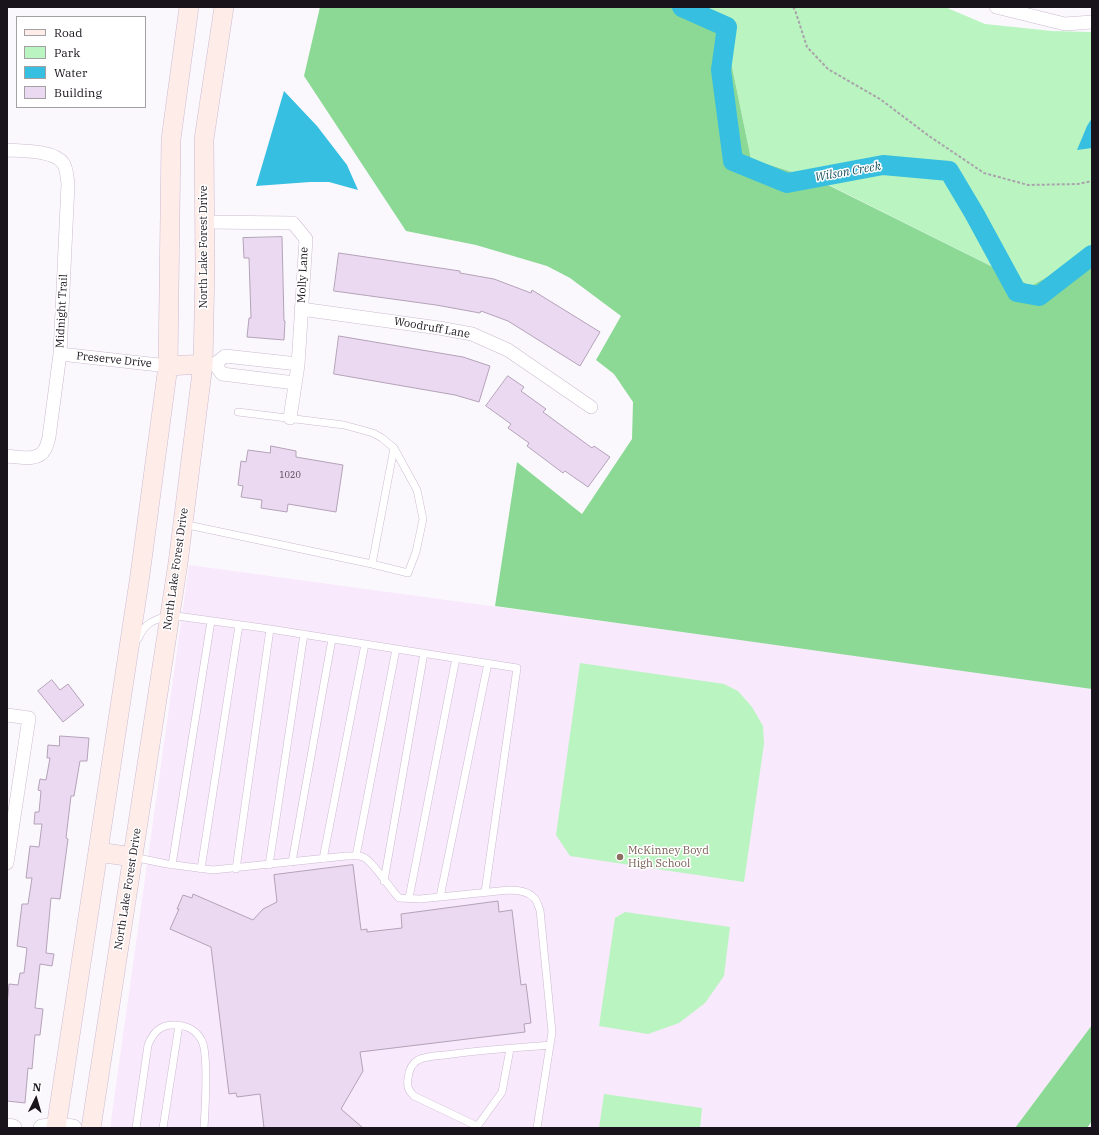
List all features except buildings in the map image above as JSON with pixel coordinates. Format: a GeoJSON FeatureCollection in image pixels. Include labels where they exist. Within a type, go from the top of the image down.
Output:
{"type":"FeatureCollection","features":[{"type":"Feature","properties":{"kind":"main road"},"geometry":{"type":"LineString","coordinates":[[57,1128],[126,670],[168,366],[171,140],[190,7]]}},
{"type":"Feature","properties":{"kind":"main road","name":"North Lake Forest Drive"},"geometry":{"type":"LineString","coordinates":[[91,1128],[183,524],[209,364],[204,139],[224,7]]}},
{"type":"Feature","properties":{"kind":"main road"},"geometry":{"type":"LineString","coordinates":[[168,366],[209,364]]}},
{"type":"Feature","properties":{"kind":"main road"},"geometry":{"type":"LineString","coordinates":[[98,852],[133,857]]}},
{"type":"Feature","properties":{"kind":"street"},"geometry":{"type":"LineString","coordinates":[[996,7],[1020,10],[1065,24],[1092,22]]}},
{"type":"Feature","properties":{"kind":"street","name":"Midnight Trail"},"geometry":{"type":"LineString","coordinates":[[7,150],[47,154],[58,157],[64,164],[68,184],[60,354],[49,437],[45,450],[40,456],[26,458],[7,456]]}},
{"type":"Feature","properties":{"kind":"street","name":"Molly Lane"},"geometry":{"type":"LineString","coordinates":[[205,222],[293,223],[306,239],[298,364],[290,418]]}},
{"type":"Feature","properties":{"kind":"street","name":"Woodruff Lane"},"geometry":{"type":"LineString","coordinates":[[301,309],[472,334],[508,350],[591,406]]}},
{"type":"Feature","properties":{"kind":"street","name":"Preserve Drive"},"geometry":{"type":"LineString","coordinates":[[60,354],[168,366]]}},
{"type":"Feature","properties":{"kind":"street"},"geometry":{"type":"LineString","coordinates":[[295,383],[222,374],[209,364],[225,356],[298,364]]}},
{"type":"Feature","properties":{"kind":"street"},"geometry":{"type":"LineString","coordinates":[[7,715],[29,718],[7,864]]}},
{"type":"Feature","properties":{"kind":"street"},"geometry":{"type":"LineString","coordinates":[[7,1127],[13,1128]]}},
{"type":"Feature","properties":{"kind":"lane"},"geometry":{"type":"LineString","coordinates":[[183,524],[408,573],[416,552],[424,519],[417,490],[394,448],[373,433],[344,425],[238,412]]}},
{"type":"Feature","properties":{"kind":"lane"},"geometry":{"type":"LineString","coordinates":[[372,564],[394,448]]}},
{"type":"Feature","properties":{"kind":"lane"},"geometry":{"type":"LineString","coordinates":[[126,670],[142,629],[155,620],[170,616],[304,634],[517,668],[485,892]]}},
{"type":"Feature","properties":{"kind":"lane"},"geometry":{"type":"LineString","coordinates":[[172,865],[211,621]]}},
{"type":"Feature","properties":{"kind":"lane"},"geometry":{"type":"LineString","coordinates":[[201,869],[239,625]]}},
{"type":"Feature","properties":{"kind":"lane"},"geometry":{"type":"LineString","coordinates":[[236,869],[270,629]]}},
{"type":"Feature","properties":{"kind":"lane"},"geometry":{"type":"LineString","coordinates":[[269,865],[304,634]]}},
{"type":"Feature","properties":{"kind":"lane"},"geometry":{"type":"LineString","coordinates":[[292,862],[332,639]]}},
{"type":"Feature","properties":{"kind":"lane"},"geometry":{"type":"LineString","coordinates":[[323,859],[365,644]]}},
{"type":"Feature","properties":{"kind":"lane"},"geometry":{"type":"LineString","coordinates":[[356,856],[396,649]]}},
{"type":"Feature","properties":{"kind":"lane"},"geometry":{"type":"LineString","coordinates":[[384,881],[424,653]]}},
{"type":"Feature","properties":{"kind":"lane"},"geometry":{"type":"LineString","coordinates":[[409,898],[456,658]]}},
{"type":"Feature","properties":{"kind":"lane"},"geometry":{"type":"LineString","coordinates":[[440,897],[488,664]]}},
{"type":"Feature","properties":{"kind":"lane"},"geometry":{"type":"LineString","coordinates":[[133,857],[172,865],[213,870],[236,869],[346,856],[362,856],[369,861],[399,898],[420,899],[517,890],[527,893],[535,898],[540,910],[552,1032],[537,1128]]}},
{"type":"Feature","properties":{"kind":"lane"},"geometry":{"type":"LineString","coordinates":[[136,1128],[148,1045],[152,1036],[158,1029],[170,1024],[180,1025],[196,1032],[203,1043],[206,1083],[204,1128]]}},
{"type":"Feature","properties":{"kind":"lane"},"geometry":{"type":"LineString","coordinates":[[163,1128],[180,1025]]}},
{"type":"Feature","properties":{"kind":"lane"},"geometry":{"type":"LineString","coordinates":[[510,1048],[502,1092],[476,1127],[414,1096],[407,1087],[409,1068],[414,1063],[426,1058],[456,1053],[510,1048],[550,1045]]}},
{"type":"Feature","properties":{"kind":"path"},"geometry":{"type":"LineString","coordinates":[[792,7],[796,10],[807,47],[828,69],[880,99],[929,136],[984,173],[1028,185],[1078,184],[1092,181]]}},
{"type":"Feature","properties":{"kind":"shaded area","name":"McKinney Boyd High School"},"geometry":{"type":"Polygon","coordinates":[[[189,565],[1092,689],[1092,1025],[1015,1128],[110,1128],[189,565]]]}},
{"type":"Feature","properties":{"kind":"green space"},"geometry":{"type":"Polygon","coordinates":[[[320,7],[693,7],[716,22],[732,67],[751,159],[818,180],[1031,286],[1092,252],[1092,689],[495,606],[517,462],[582,514],[632,439],[633,402],[614,374],[596,360],[621,316],[570,278],[547,266],[476,245],[406,231],[304,76],[320,7]]]}},
{"type":"Feature","properties":{"kind":"green space"},"geometry":{"type":"Polygon","coordinates":[[[693,7],[945,7],[985,24],[1052,31],[1092,32],[1092,252],[1031,286],[819,180],[751,159],[732,67],[716,22],[693,7]]]}},
{"type":"Feature","properties":{"kind":"green space"},"geometry":{"type":"Polygon","coordinates":[[[580,663],[724,684],[738,691],[752,707],[763,726],[764,744],[744,882],[570,856],[556,835],[580,663]]]}},
{"type":"Feature","properties":{"kind":"green space"},"geometry":{"type":"Polygon","coordinates":[[[625,912],[730,927],[724,976],[705,1003],[679,1023],[648,1034],[599,1026],[615,918],[625,912]]]}},
{"type":"Feature","properties":{"kind":"green space"},"geometry":{"type":"Polygon","coordinates":[[[1092,1025],[1092,1121],[1087,1128],[1015,1128],[1092,1025]]]}},
{"type":"Feature","properties":{"kind":"green space"},"geometry":{"type":"Polygon","coordinates":[[[604,1094],[702,1108],[700,1128],[599,1128],[604,1094]]]}},
{"type":"Feature","properties":{"kind":"water"},"geometry":{"type":"Polygon","coordinates":[[[284,91],[317,126],[347,165],[358,190],[329,182],[256,186],[284,91]]]}},
{"type":"Feature","properties":{"kind":"water"},"geometry":{"type":"Polygon","coordinates":[[[1092,118],[1092,148],[1077,150],[1087,126],[1092,118]]]}},
{"type":"Feature","properties":{"kind":"waterway","name":"Wilson Creek"},"geometry":{"type":"LineString","coordinates":[[682,7],[727,27],[721,70],[733,161],[787,183],[883,165],[949,171],[974,213],[1017,292],[1039,296],[1092,255]]}},
{"type":"Feature","properties":{"kind":"place","name":"McKinney Boyd High School"},"geometry":{"type":"Point","coordinates":[620,857]}}]}
